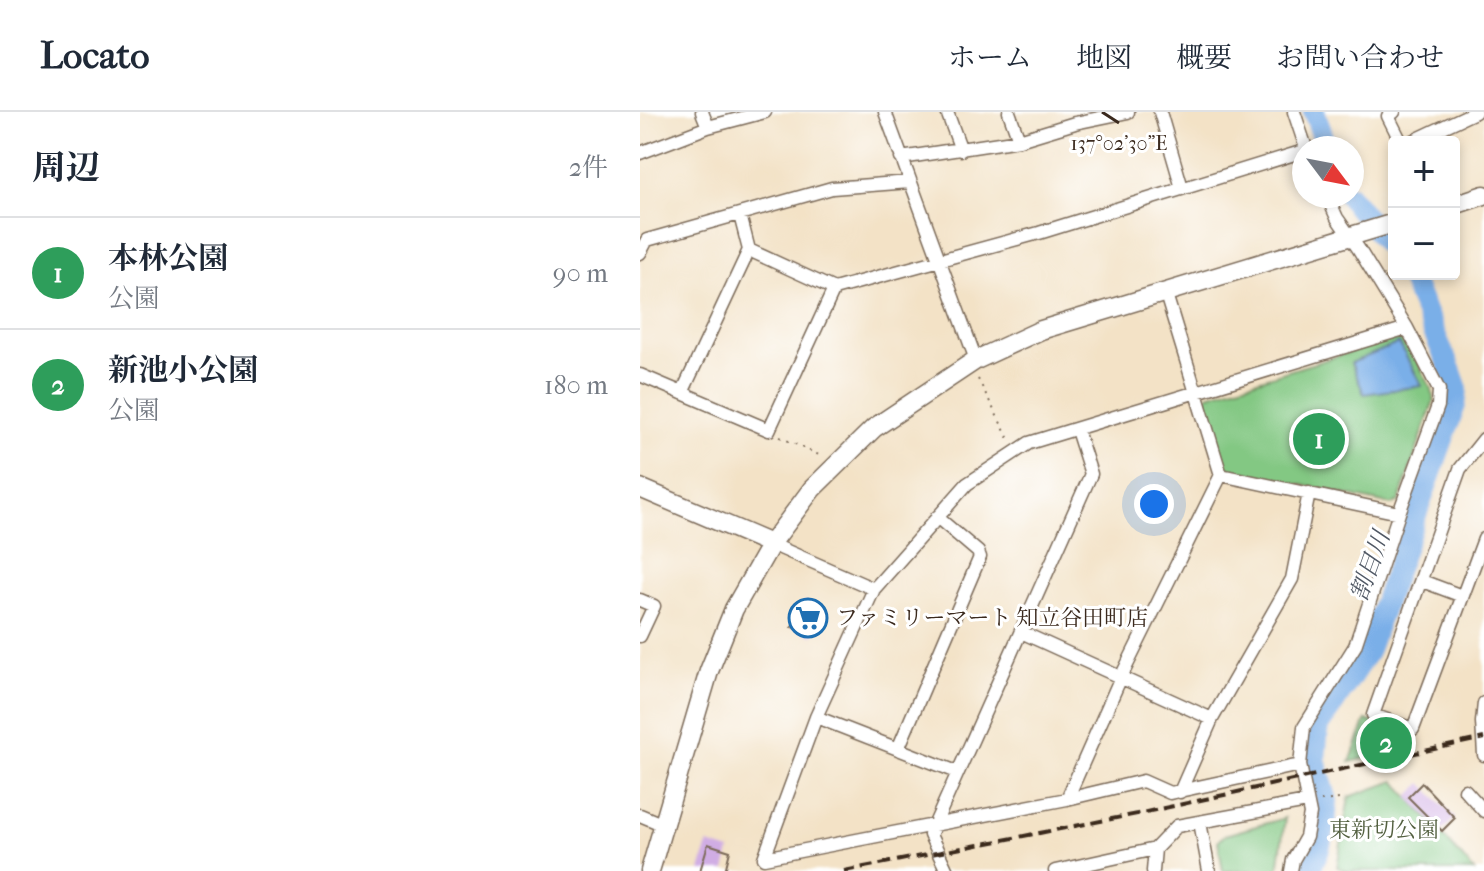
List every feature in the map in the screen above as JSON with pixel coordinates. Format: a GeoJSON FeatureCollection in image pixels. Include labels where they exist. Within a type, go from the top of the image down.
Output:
{"type":"FeatureCollection","features":[{"type":"Feature","properties":{"kind":"street"},"geometry":{"type":"LineString","coordinates":[[702,112],[708,127]]}},
{"type":"Feature","properties":{"kind":"street"},"geometry":{"type":"LineString","coordinates":[[640,153],[708,127],[765,112]]}},
{"type":"Feature","properties":{"kind":"street"},"geometry":{"type":"LineString","coordinates":[[885,112],[973,362]]}},
{"type":"Feature","properties":{"kind":"street"},"geometry":{"type":"LineString","coordinates":[[947,112],[961,150]]}},
{"type":"Feature","properties":{"kind":"street"},"geometry":{"type":"LineString","coordinates":[[1009,112],[1019,140]]}},
{"type":"Feature","properties":{"kind":"street"},"geometry":{"type":"LineString","coordinates":[[901,158],[1019,140],[1073,118],[1128,112]]}},
{"type":"Feature","properties":{"kind":"street"},"geometry":{"type":"LineString","coordinates":[[1160,112],[1182,188]]}},
{"type":"Feature","properties":{"kind":"street"},"geometry":{"type":"LineString","coordinates":[[1294,112],[1301,136]]}},
{"type":"Feature","properties":{"kind":"street"},"geometry":{"type":"LineString","coordinates":[[1394,112],[1388,116],[1398,136]]}},
{"type":"Feature","properties":{"kind":"street"},"geometry":{"type":"LineString","coordinates":[[1420,136],[1447,118],[1476,112],[1484,115]]}},
{"type":"Feature","properties":{"kind":"street"},"geometry":{"type":"LineString","coordinates":[[749,250],[834,289],[1039,233],[1292,154]]}},
{"type":"Feature","properties":{"kind":"street"},"geometry":{"type":"LineString","coordinates":[[640,253],[647,240],[832,188],[910,182]]}},
{"type":"Feature","properties":{"kind":"street"},"geometry":{"type":"LineString","coordinates":[[1460,203],[1484,195]]}},
{"type":"Feature","properties":{"kind":"street"},"geometry":{"type":"LineString","coordinates":[[1291,871],[1293,860],[1306,837],[1310,814],[1300,765],[1304,727],[1355,646],[1439,398],[1439,390],[1407,328],[1352,234],[1332,208]]}},
{"type":"Feature","properties":{"kind":"street"},"geometry":{"type":"LineString","coordinates":[[682,393],[749,250],[740,215]]}},
{"type":"Feature","properties":{"kind":"street"},"geometry":{"type":"LineString","coordinates":[[650,871],[709,671],[734,609],[771,544],[812,489],[874,428],[973,362],[1041,330],[1388,225]]}},
{"type":"Feature","properties":{"kind":"street"},"geometry":{"type":"LineString","coordinates":[[640,375],[769,430],[834,289]]}},
{"type":"Feature","properties":{"kind":"street"},"geometry":{"type":"LineString","coordinates":[[1067,799],[1121,677],[1221,475],[1165,291]]}},
{"type":"Feature","properties":{"kind":"street"},"geometry":{"type":"LineString","coordinates":[[1300,765],[1180,792],[1170,793],[1143,781],[1067,799],[764,858],[816,717],[874,589],[967,484],[1029,443],[1407,328]]}},
{"type":"Feature","properties":{"kind":"street"},"geometry":{"type":"LineString","coordinates":[[947,871],[930,835],[1091,474],[1077,430]]}},
{"type":"Feature","properties":{"kind":"street"},"geometry":{"type":"LineString","coordinates":[[1484,439],[1460,469],[1373,715],[1413,729],[1484,539]]}},
{"type":"Feature","properties":{"kind":"street"},"geometry":{"type":"LineString","coordinates":[[1221,475],[1399,513]]}},
{"type":"Feature","properties":{"kind":"street"},"geometry":{"type":"LineString","coordinates":[[640,488],[874,589]]}},
{"type":"Feature","properties":{"kind":"street"},"geometry":{"type":"LineString","coordinates":[[1180,792],[1212,719],[1292,579],[1309,493]]}},
{"type":"Feature","properties":{"kind":"street"},"geometry":{"type":"LineString","coordinates":[[898,749],[980,557],[937,517]]}},
{"type":"Feature","properties":{"kind":"street"},"geometry":{"type":"LineString","coordinates":[[1422,581],[1462,596]]}},
{"type":"Feature","properties":{"kind":"street"},"geometry":{"type":"LineString","coordinates":[[640,600],[654,606],[640,636]]}},
{"type":"Feature","properties":{"kind":"street"},"geometry":{"type":"LineString","coordinates":[[1021,632],[1212,719]]}},
{"type":"Feature","properties":{"kind":"street"},"geometry":{"type":"LineString","coordinates":[[1484,703],[1484,755]]}},
{"type":"Feature","properties":{"kind":"street"},"geometry":{"type":"LineString","coordinates":[[816,717],[957,772]]}},
{"type":"Feature","properties":{"kind":"street"},"geometry":{"type":"LineString","coordinates":[[1465,790],[1484,811]]}},
{"type":"Feature","properties":{"kind":"street"},"geometry":{"type":"LineString","coordinates":[[1057,871],[1155,849],[1177,826],[1307,802]]}},
{"type":"Feature","properties":{"kind":"street"},"geometry":{"type":"LineString","coordinates":[[640,815],[664,825]]}},
{"type":"Feature","properties":{"kind":"street"},"geometry":{"type":"LineString","coordinates":[[1200,822],[1209,871]]}},
{"type":"Feature","properties":{"kind":"street"},"geometry":{"type":"LineString","coordinates":[[1153,871],[1155,849]]}},
{"type":"Feature","properties":{"kind":"path"},"geometry":{"type":"LineString","coordinates":[[973,362],[1016,452]]}},
{"type":"Feature","properties":{"kind":"path"},"geometry":{"type":"LineString","coordinates":[[769,430],[837,463]]}},
{"type":"Feature","properties":{"kind":"path"},"geometry":{"type":"LineString","coordinates":[[1307,802],[1340,799]]}},
{"type":"Feature","properties":{"kind":"green space"},"geometry":{"type":"Polygon","coordinates":[[[1405,338],[1432,390],[1434,400],[1399,501],[1392,505],[1225,468],[1205,401],[1208,395],[1405,338]]]}},
{"type":"Feature","properties":{"kind":"green space"},"geometry":{"type":"Polygon","coordinates":[[[1366,720],[1416,738],[1413,747],[1350,762],[1366,720]]]}},
{"type":"Feature","properties":{"kind":"green space","name":"東新切公園"},"geometry":{"type":"Polygon","coordinates":[[[1395,781],[1474,871],[1346,871],[1337,867],[1349,797],[1395,781]]]}},
{"type":"Feature","properties":{"kind":"green space"},"geometry":{"type":"Polygon","coordinates":[[[1285,818],[1278,871],[1223,871],[1218,841],[1225,835],[1285,818]]]}},
{"type":"Feature","properties":{"kind":"water"},"geometry":{"type":"Polygon","coordinates":[[[1399,343],[1422,386],[1364,394],[1351,363],[1399,343]]]}},
{"type":"Feature","properties":{"kind":"building","name":"ファミリーマート 知立谷田町店"},"geometry":{"type":"Polygon","coordinates":[[[805,601],[825,609],[813,636],[792,627],[805,601]]]}},
{"type":"Feature","properties":{"kind":"building"},"geometry":{"type":"Polygon","coordinates":[[[1422,783],[1455,818],[1442,831],[1408,797],[1422,783]]]}},
{"type":"Feature","properties":{"kind":"building"},"geometry":{"type":"Polygon","coordinates":[[[708,844],[730,851],[725,871],[700,871],[708,844]]]}},
{"type":"Feature","properties":{"kind":"waterway","name":"割目川"},"geometry":{"type":"LineString","coordinates":[[1314,112],[1323,136]]}},
{"type":"Feature","properties":{"kind":"waterway","name":"割目川"},"geometry":{"type":"LineString","coordinates":[[1358,208],[1388,245]]}},
{"type":"Feature","properties":{"kind":"waterway","name":"割目川"},"geometry":{"type":"LineString","coordinates":[[1309,871],[1319,849],[1327,801],[1315,759],[1318,727],[1367,652],[1455,405],[1457,389],[1412,280]]}},
{"type":"Feature","properties":{"kind":"railway"},"geometry":{"type":"LineString","coordinates":[[844,871],[1137,814],[1484,738]]}},
{"type":"Feature","properties":{"kind":"place","name":"本林公園"},"geometry":{"type":"Point","coordinates":[1319,439]}},
{"type":"Feature","properties":{"kind":"place","name":"ファミリーマート 知立谷田町店"},"geometry":{"type":"Point","coordinates":[808,618]}},
{"type":"Feature","properties":{"kind":"place","name":"新池小公園"},"geometry":{"type":"Point","coordinates":[1386,743]}}]}
